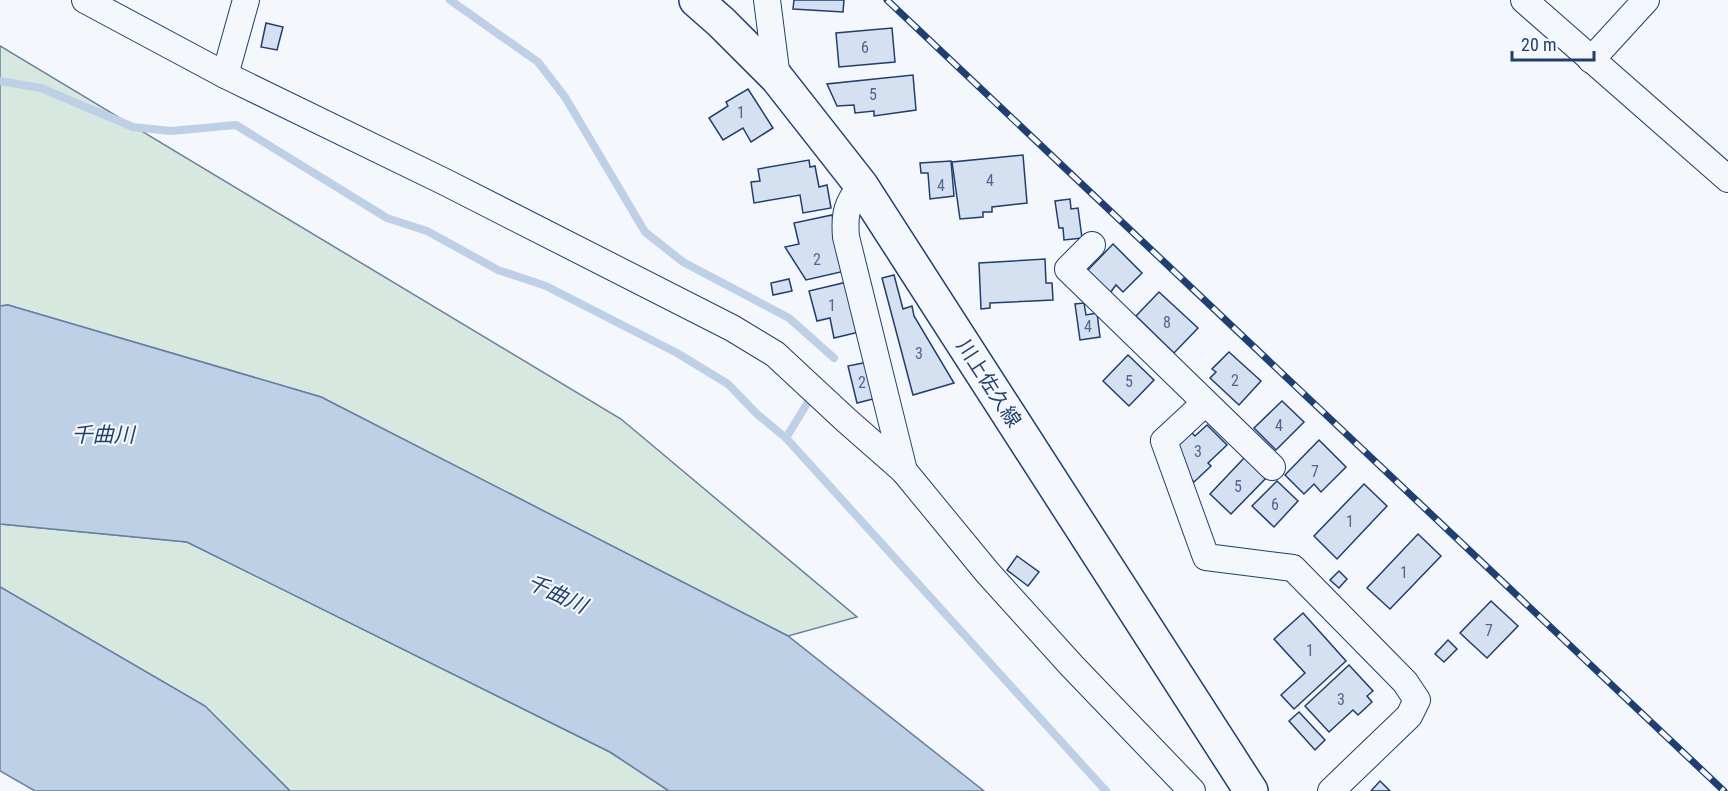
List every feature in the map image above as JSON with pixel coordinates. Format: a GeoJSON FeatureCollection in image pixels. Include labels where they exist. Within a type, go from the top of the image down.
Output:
{"type":"FeatureCollection","features":[{"type":"Feature","properties":{"kind":"main road","name":"川上佐久線"},"geometry":{"type":"LineString","coordinates":[[696,0],[777,78],[861,186],[1251,791]]}},
{"type":"Feature","properties":{"kind":"street"},"geometry":{"type":"LineString","coordinates":[[85,0],[225,75],[445,182],[732,328],[776,354],[904,471],[987,572],[1071,666],[1192,791]]}},
{"type":"Feature","properties":{"kind":"street"},"geometry":{"type":"LineString","coordinates":[[225,75],[246,0]]}},
{"type":"Feature","properties":{"kind":"street"},"geometry":{"type":"LineString","coordinates":[[767,0],[777,78]]}},
{"type":"Feature","properties":{"kind":"street"},"geometry":{"type":"LineString","coordinates":[[1524,0],[1728,179]]}},
{"type":"Feature","properties":{"kind":"street"},"geometry":{"type":"LineString","coordinates":[[1591,60],[1646,0]]}},
{"type":"Feature","properties":{"kind":"street"},"geometry":{"type":"LineString","coordinates":[[861,186],[849,201],[845,219],[846,237],[904,471]]}},
{"type":"Feature","properties":{"kind":"street"},"geometry":{"type":"LineString","coordinates":[[1092,246],[1068,269],[1272,468]]}},
{"type":"Feature","properties":{"kind":"street"},"geometry":{"type":"LineString","coordinates":[[1205,403],[1164,441],[1206,557],[1293,568],[1405,682],[1417,700],[1408,716],[1331,791]]}},
{"type":"Feature","properties":{"kind":"shaded area"},"geometry":{"type":"Polygon","coordinates":[[[0,46],[621,419],[857,617],[788,636],[321,397],[8,305],[0,306],[0,46]]]}},
{"type":"Feature","properties":{"kind":"shaded area"},"geometry":{"type":"Polygon","coordinates":[[[0,524],[187,542],[610,752],[669,791],[290,791],[205,706],[0,587],[0,524]]]}},
{"type":"Feature","properties":{"kind":"water","name":"千曲川"},"geometry":{"type":"Polygon","coordinates":[[[8,305],[321,397],[788,636],[984,791],[669,791],[610,752],[187,542],[0,524],[0,306],[8,305]]]}},
{"type":"Feature","properties":{"kind":"water"},"geometry":{"type":"Polygon","coordinates":[[[0,587],[205,706],[290,791],[35,791],[0,771],[0,587]]]}},
{"type":"Feature","properties":{"kind":"building"},"geometry":{"type":"Polygon","coordinates":[[[794,0],[844,0],[843,12],[793,9],[794,0]]]}},
{"type":"Feature","properties":{"kind":"building"},"geometry":{"type":"Polygon","coordinates":[[[266,23],[283,27],[277,50],[261,47],[266,23]]]}},
{"type":"Feature","properties":{"kind":"building"},"geometry":{"type":"Polygon","coordinates":[[[892,28],[895,62],[839,67],[836,33],[892,28]]]}},
{"type":"Feature","properties":{"kind":"building"},"geometry":{"type":"Polygon","coordinates":[[[913,75],[916,110],[874,116],[874,111],[855,113],[854,105],[837,106],[827,84],[913,75]]]}},
{"type":"Feature","properties":{"kind":"building"},"geometry":{"type":"Polygon","coordinates":[[[748,89],[773,128],[751,142],[743,128],[723,140],[709,118],[728,106],[726,102],[748,89]]]}},
{"type":"Feature","properties":{"kind":"building"},"geometry":{"type":"Polygon","coordinates":[[[1023,155],[1027,203],[992,207],[992,212],[983,212],[983,217],[960,219],[952,162],[1023,155]]]}},
{"type":"Feature","properties":{"kind":"building"},"geometry":{"type":"Polygon","coordinates":[[[809,160],[810,167],[815,166],[819,187],[827,185],[831,208],[803,213],[800,195],[754,203],[751,182],[760,181],[758,169],[809,160]]]}},
{"type":"Feature","properties":{"kind":"building"},"geometry":{"type":"Polygon","coordinates":[[[951,161],[954,196],[930,199],[928,173],[921,173],[920,163],[951,161]]]}},
{"type":"Feature","properties":{"kind":"building"},"geometry":{"type":"Polygon","coordinates":[[[1070,199],[1071,209],[1078,208],[1082,238],[1064,240],[1063,228],[1059,228],[1055,201],[1070,199]]]}},
{"type":"Feature","properties":{"kind":"building"},"geometry":{"type":"Polygon","coordinates":[[[832,215],[845,271],[806,280],[785,247],[799,244],[794,223],[832,215]]]}},
{"type":"Feature","properties":{"kind":"building"},"geometry":{"type":"Polygon","coordinates":[[[1113,244],[1142,273],[1123,292],[1116,285],[1110,293],[1087,271],[1113,244]]]}},
{"type":"Feature","properties":{"kind":"building"},"geometry":{"type":"Polygon","coordinates":[[[1045,259],[1046,283],[1052,283],[1053,300],[990,303],[990,308],[981,309],[979,263],[1045,259]]]}},
{"type":"Feature","properties":{"kind":"building"},"geometry":{"type":"Polygon","coordinates":[[[894,275],[903,309],[912,306],[914,316],[954,383],[913,395],[882,278],[894,275]]]}},
{"type":"Feature","properties":{"kind":"building"},"geometry":{"type":"Polygon","coordinates":[[[789,279],[792,291],[773,295],[771,283],[789,279]]]}},
{"type":"Feature","properties":{"kind":"building"},"geometry":{"type":"Polygon","coordinates":[[[847,282],[859,332],[834,338],[830,318],[817,321],[809,291],[847,282]]]}},
{"type":"Feature","properties":{"kind":"building"},"geometry":{"type":"Polygon","coordinates":[[[1159,292],[1198,328],[1174,353],[1136,316],[1159,292]]]}},
{"type":"Feature","properties":{"kind":"building"},"geometry":{"type":"Polygon","coordinates":[[[1084,303],[1086,315],[1097,313],[1100,337],[1080,340],[1075,304],[1084,303]]]}},
{"type":"Feature","properties":{"kind":"building"},"geometry":{"type":"Polygon","coordinates":[[[1229,352],[1261,381],[1239,405],[1210,378],[1216,372],[1212,369],[1229,352]]]}},
{"type":"Feature","properties":{"kind":"building"},"geometry":{"type":"Polygon","coordinates":[[[1128,355],[1154,380],[1129,406],[1103,381],[1128,355]]]}},
{"type":"Feature","properties":{"kind":"building"},"geometry":{"type":"Polygon","coordinates":[[[868,362],[877,398],[857,403],[848,366],[868,362]]]}},
{"type":"Feature","properties":{"kind":"building"},"geometry":{"type":"Polygon","coordinates":[[[1282,401],[1304,422],[1276,450],[1254,428],[1282,401]]]}},
{"type":"Feature","properties":{"kind":"building"},"geometry":{"type":"Polygon","coordinates":[[[1207,425],[1227,445],[1208,463],[1211,466],[1194,482],[1173,460],[1172,448],[1190,431],[1195,436],[1207,425]]]}},
{"type":"Feature","properties":{"kind":"building"},"geometry":{"type":"Polygon","coordinates":[[[1319,440],[1346,467],[1321,492],[1314,484],[1304,494],[1285,475],[1319,440]]]}},
{"type":"Feature","properties":{"kind":"building"},"geometry":{"type":"Polygon","coordinates":[[[1245,457],[1267,477],[1231,514],[1210,494],[1245,457]]]}},
{"type":"Feature","properties":{"kind":"building"},"geometry":{"type":"Polygon","coordinates":[[[1277,481],[1298,501],[1274,527],[1252,506],[1277,481]]]}},
{"type":"Feature","properties":{"kind":"building"},"geometry":{"type":"Polygon","coordinates":[[[1364,484],[1387,506],[1337,559],[1314,536],[1364,484]]]}},
{"type":"Feature","properties":{"kind":"building"},"geometry":{"type":"Polygon","coordinates":[[[1418,534],[1441,556],[1390,609],[1367,588],[1418,534]]]}},
{"type":"Feature","properties":{"kind":"building"},"geometry":{"type":"Polygon","coordinates":[[[1017,556],[1039,572],[1028,586],[1007,570],[1017,556]]]}},
{"type":"Feature","properties":{"kind":"building"},"geometry":{"type":"Polygon","coordinates":[[[1339,571],[1347,579],[1339,588],[1330,580],[1339,571]]]}},
{"type":"Feature","properties":{"kind":"building"},"geometry":{"type":"Polygon","coordinates":[[[1491,601],[1518,626],[1487,658],[1460,633],[1491,601]]]}},
{"type":"Feature","properties":{"kind":"building"},"geometry":{"type":"Polygon","coordinates":[[[1303,613],[1346,661],[1294,709],[1281,695],[1305,673],[1274,639],[1303,613]]]}},
{"type":"Feature","properties":{"kind":"building"},"geometry":{"type":"Polygon","coordinates":[[[1448,640],[1457,649],[1444,662],[1435,654],[1448,640]]]}},
{"type":"Feature","properties":{"kind":"building"},"geometry":{"type":"Polygon","coordinates":[[[1349,665],[1373,691],[1367,696],[1372,702],[1358,715],[1353,710],[1329,732],[1305,706],[1349,665]]]}},
{"type":"Feature","properties":{"kind":"building"},"geometry":{"type":"Polygon","coordinates":[[[1299,712],[1325,740],[1315,750],[1289,721],[1299,712]]]}},
{"type":"Feature","properties":{"kind":"building"},"geometry":{"type":"Polygon","coordinates":[[[1380,781],[1390,791],[1371,791],[1380,781]]]}},
{"type":"Feature","properties":{"kind":"waterway"},"geometry":{"type":"LineString","coordinates":[[450,0],[538,62],[565,97],[645,232],[683,262],[789,318],[834,358]]}},
{"type":"Feature","properties":{"kind":"waterway"},"geometry":{"type":"LineString","coordinates":[[0,81],[41,88],[133,127],[171,131],[236,125],[387,218],[427,231],[498,270],[546,286],[677,353],[728,384],[757,414],[786,438],[1106,791]]}},
{"type":"Feature","properties":{"kind":"waterway"},"geometry":{"type":"LineString","coordinates":[[786,438],[808,402]]}},
{"type":"Feature","properties":{"kind":"railway"},"geometry":{"type":"LineString","coordinates":[[887,0],[1724,791]]}}]}
